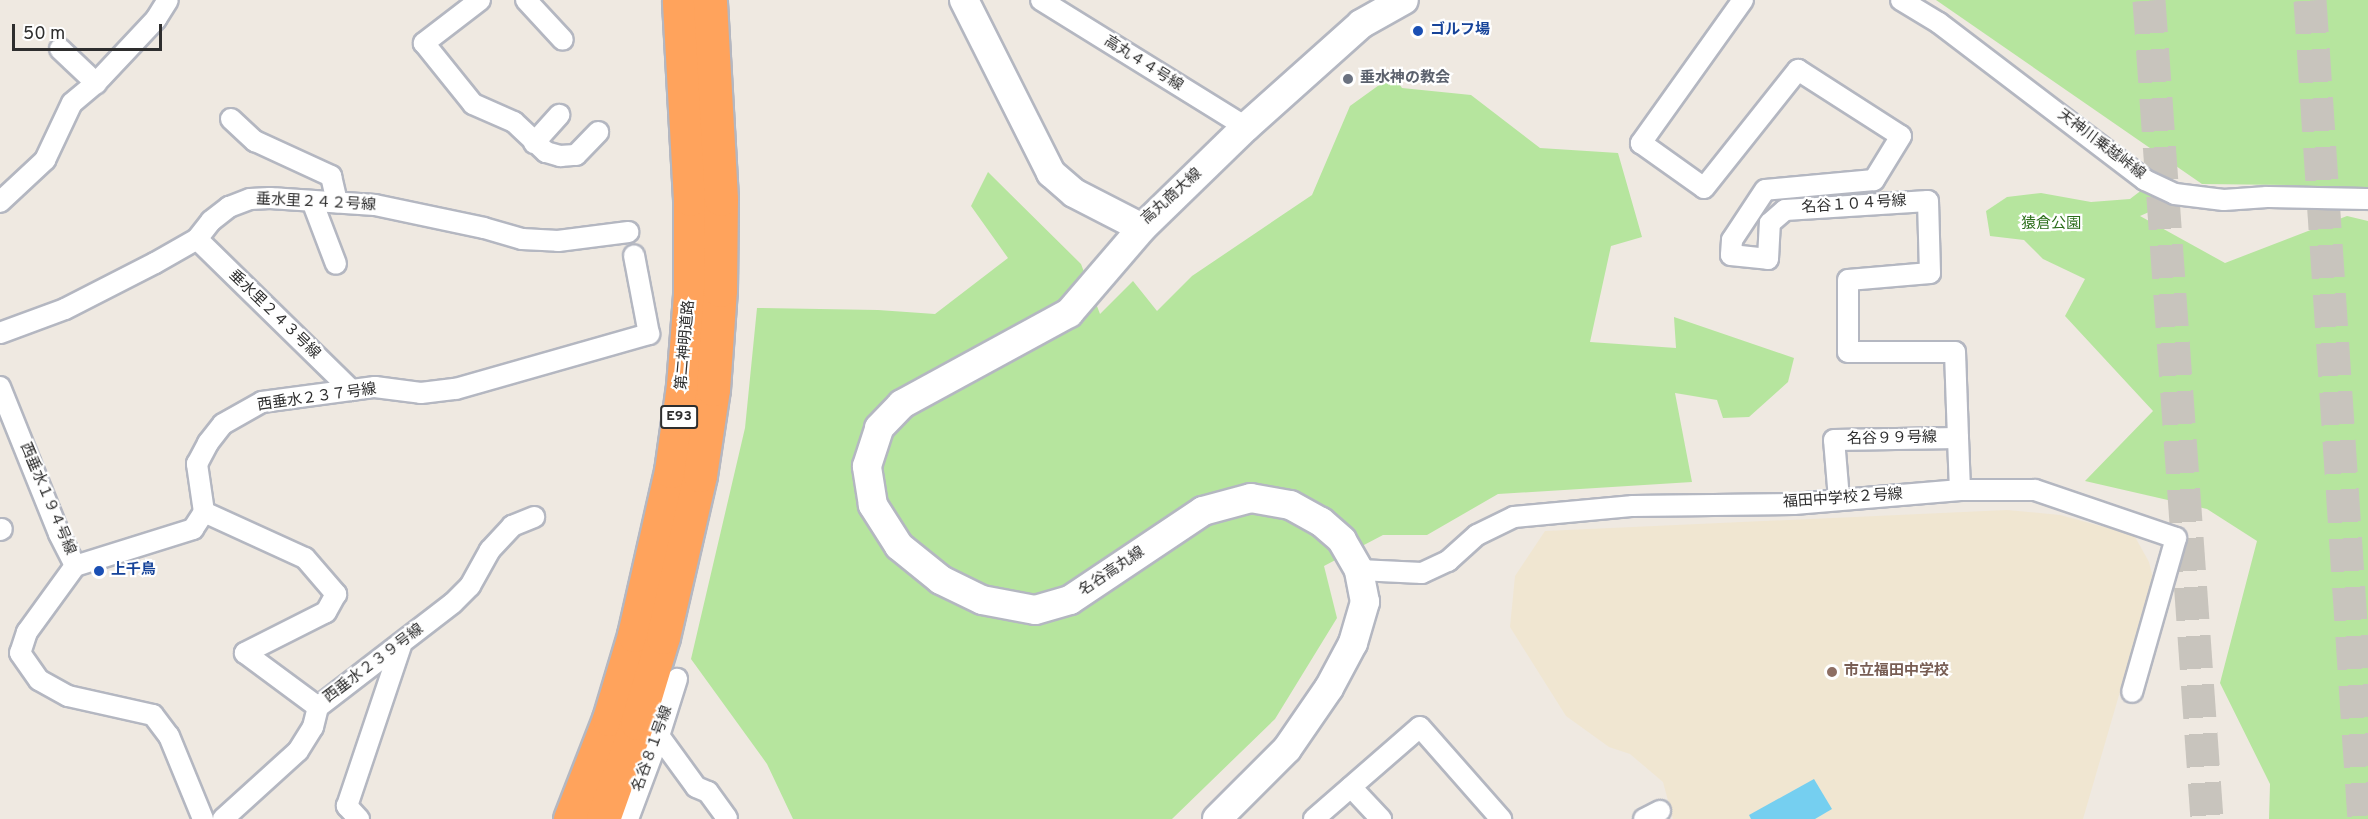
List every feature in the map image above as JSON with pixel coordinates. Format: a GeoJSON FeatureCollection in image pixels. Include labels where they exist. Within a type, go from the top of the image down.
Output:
{"type":"FeatureCollection","features":[{"type":"Feature","properties":{"kind":"highway","name":"第二神明道路"},"geometry":{"type":"LineString","coordinates":[[570,819],[609,718],[634,635],[671,471],[683,386],[690,294],[690,199],[679,0]]}},
{"type":"Feature","properties":{"kind":"highway","name":"第二神明道路"},"geometry":{"type":"LineString","coordinates":[[603,819],[638,723],[663,637],[700,475],[713,389],[720,291],[721,199],[710,0]]}},
{"type":"Feature","properties":{"kind":"street"},"geometry":{"type":"LineString","coordinates":[[0,202],[45,160],[72,103],[96,83],[156,19],[168,0]]}},
{"type":"Feature","properties":{"kind":"street"},"geometry":{"type":"LineString","coordinates":[[480,0],[424,43],[473,104],[514,122],[546,152],[560,156],[576,154],[598,132]]}},
{"type":"Feature","properties":{"kind":"street"},"geometry":{"type":"LineString","coordinates":[[526,0],[563,40]]}},
{"type":"Feature","properties":{"kind":"street","name":"高丸商大線"},"geometry":{"type":"LineString","coordinates":[[964,0],[1051,173],[1074,193],[1142,228],[1246,127],[1361,24],[1404,0]]}},
{"type":"Feature","properties":{"kind":"street","name":"高丸４４号線"},"geometry":{"type":"LineString","coordinates":[[1041,0],[1246,127]]}},
{"type":"Feature","properties":{"kind":"street","name":"名谷１０４号線"},"geometry":{"type":"LineString","coordinates":[[1743,0],[1641,143],[1704,188],[1798,70],[1901,136],[1874,180],[1764,190],[1732,240],[1731,255],[1768,259],[1770,223],[1785,210],[1928,201],[1930,273],[1848,280],[1848,352],[1955,352],[1958,438]]}},
{"type":"Feature","properties":{"kind":"street","name":"天神川乗越峠線"},"geometry":{"type":"LineString","coordinates":[[1901,0],[1939,23],[2145,180],[2175,194],[2224,200],[2267,197],[2368,199]]}},
{"type":"Feature","properties":{"kind":"street"},"geometry":{"type":"LineString","coordinates":[[60,49],[96,83]]}},
{"type":"Feature","properties":{"kind":"street"},"geometry":{"type":"LineString","coordinates":[[534,143],[559,114]]}},
{"type":"Feature","properties":{"kind":"street"},"geometry":{"type":"LineString","coordinates":[[231,119],[251,148],[331,176],[337,202]]}},
{"type":"Feature","properties":{"kind":"street","name":"垂水里２４２号線"},"geometry":{"type":"LineString","coordinates":[[0,333],[65,309],[197,239],[229,207],[250,199],[375,205],[484,228],[522,239],[558,241],[627,232]]}},
{"type":"Feature","properties":{"kind":"street"},"geometry":{"type":"LineString","coordinates":[[312,201],[336,264]]}},
{"type":"Feature","properties":{"kind":"street","name":"名谷高丸線"},"geometry":{"type":"LineString","coordinates":[[1142,228],[1069,313],[902,404],[879,428],[867,466],[873,505],[899,546],[941,580],[982,600],[1035,610],[1070,600],[1203,511],[1251,498],[1290,505],[1322,522],[1342,540],[1359,570],[1365,602],[1353,642],[1329,688],[1287,749],[1217,819]]}},
{"type":"Feature","properties":{"kind":"street","name":"垂水里２４３号線"},"geometry":{"type":"LineString","coordinates":[[197,239],[351,390]]}},
{"type":"Feature","properties":{"kind":"street","name":"西垂水２３７号線"},"geometry":{"type":"LineString","coordinates":[[204,512],[197,464],[208,443],[223,424],[262,402],[375,387],[421,393],[456,388],[649,334],[634,255]]}},
{"type":"Feature","properties":{"kind":"street","name":"西垂水１９４号線"},"geometry":{"type":"LineString","coordinates":[[0,387],[59,534],[75,566],[27,632],[21,653],[39,680],[68,696],[153,715],[169,736],[203,819]]}},
{"type":"Feature","properties":{"kind":"street","name":"名谷９９号線"},"geometry":{"type":"LineString","coordinates":[[1839,499],[1834,440],[1958,438],[1960,490]]}},
{"type":"Feature","properties":{"kind":"street","name":"福田中学校２号線"},"geometry":{"type":"LineString","coordinates":[[1359,570],[1422,573],[1448,561],[1477,535],[1514,518],[1633,506],[1794,504],[1960,490],[2035,490],[2176,538],[2132,692]]}},
{"type":"Feature","properties":{"kind":"street"},"geometry":{"type":"LineString","coordinates":[[75,566],[193,529],[204,512],[305,558],[336,594],[326,612],[245,653],[318,707]]}},
{"type":"Feature","properties":{"kind":"street","name":"西垂水２３９号線"},"geometry":{"type":"LineString","coordinates":[[223,819],[298,751],[313,727],[318,707],[401,646],[453,603],[470,586],[490,550],[512,526],[534,518]]}},
{"type":"Feature","properties":{"kind":"street"},"geometry":{"type":"LineString","coordinates":[[359,819],[347,806],[401,646]]}},
{"type":"Feature","properties":{"kind":"street","name":"名谷８１号線"},"geometry":{"type":"LineString","coordinates":[[628,819],[659,736],[677,679]]}},
{"type":"Feature","properties":{"kind":"street"},"geometry":{"type":"LineString","coordinates":[[1314,819],[1420,727],[1501,819]]}},
{"type":"Feature","properties":{"kind":"street"},"geometry":{"type":"LineString","coordinates":[[659,736],[696,787],[708,792],[727,818]]}},
{"type":"Feature","properties":{"kind":"street"},"geometry":{"type":"LineString","coordinates":[[1351,787],[1381,819]]}},
{"type":"Feature","properties":{"kind":"shaded area","name":"市立福田中学校"},"geometry":{"type":"Polygon","coordinates":[[[2007,510],[2060,515],[2134,535],[2149,562],[2153,578],[2083,819],[1673,819],[1663,782],[1630,754],[1609,747],[1566,716],[1510,627],[1515,576],[1545,531],[2007,510]]]}},
{"type":"Feature","properties":{"kind":"green space"},"geometry":{"type":"Polygon","coordinates":[[[1936,0],[2368,0],[2368,194],[2291,185],[2202,184],[1936,0]]]}},
{"type":"Feature","properties":{"kind":"green space"},"geometry":{"type":"Polygon","coordinates":[[[1393,75],[1402,88],[1471,95],[1540,148],[1618,153],[1642,237],[1611,246],[1590,342],[1676,348],[1674,317],[1794,358],[1788,382],[1749,417],[1723,418],[1717,400],[1675,393],[1692,482],[1498,494],[1427,535],[1383,535],[1324,566],[1337,618],[1275,719],[1172,819],[793,819],[767,764],[691,659],[745,428],[757,308],[878,310],[935,314],[1008,258],[971,206],[988,172],[1081,264],[1100,314],[1133,281],[1157,311],[1192,276],[1312,195],[1350,106],[1393,75]]]}},
{"type":"Feature","properties":{"kind":"green space","name":"猿倉公園"},"geometry":{"type":"Polygon","coordinates":[[[2147,186],[2176,200],[2140,216],[2225,263],[2347,216],[2368,221],[2368,819],[2269,819],[2270,784],[2220,683],[2257,541],[2207,509],[2085,481],[2153,411],[2065,316],[2085,279],[2043,259],[2024,240],[1990,236],[1986,211],[2007,197],[2041,193],[2091,202],[2130,199],[2147,186]]]}},
{"type":"Feature","properties":{"kind":"water"},"geometry":{"type":"Polygon","coordinates":[[[1814,779],[1832,809],[1815,819],[1751,819],[1749,815],[1814,779]]]}},
{"type":"Feature","properties":{"kind":"tunnel"},"geometry":{"type":"LineString","coordinates":[[2149,0],[2207,819]]}},
{"type":"Feature","properties":{"kind":"tunnel"},"geometry":{"type":"LineString","coordinates":[[2310,0],[2364,819]]}},
{"type":"Feature","properties":{"kind":"place","name":"ゴルフ場"},"geometry":{"type":"Point","coordinates":[1418,31]}},
{"type":"Feature","properties":{"kind":"place","name":"垂水神の教会"},"geometry":{"type":"Point","coordinates":[1348,79]}},
{"type":"Feature","properties":{"kind":"place","name":"上千鳥"},"geometry":{"type":"Point","coordinates":[99,571]}},
{"type":"Feature","properties":{"kind":"place","name":"市立福田中学校"},"geometry":{"type":"Point","coordinates":[1832,672]}}]}
